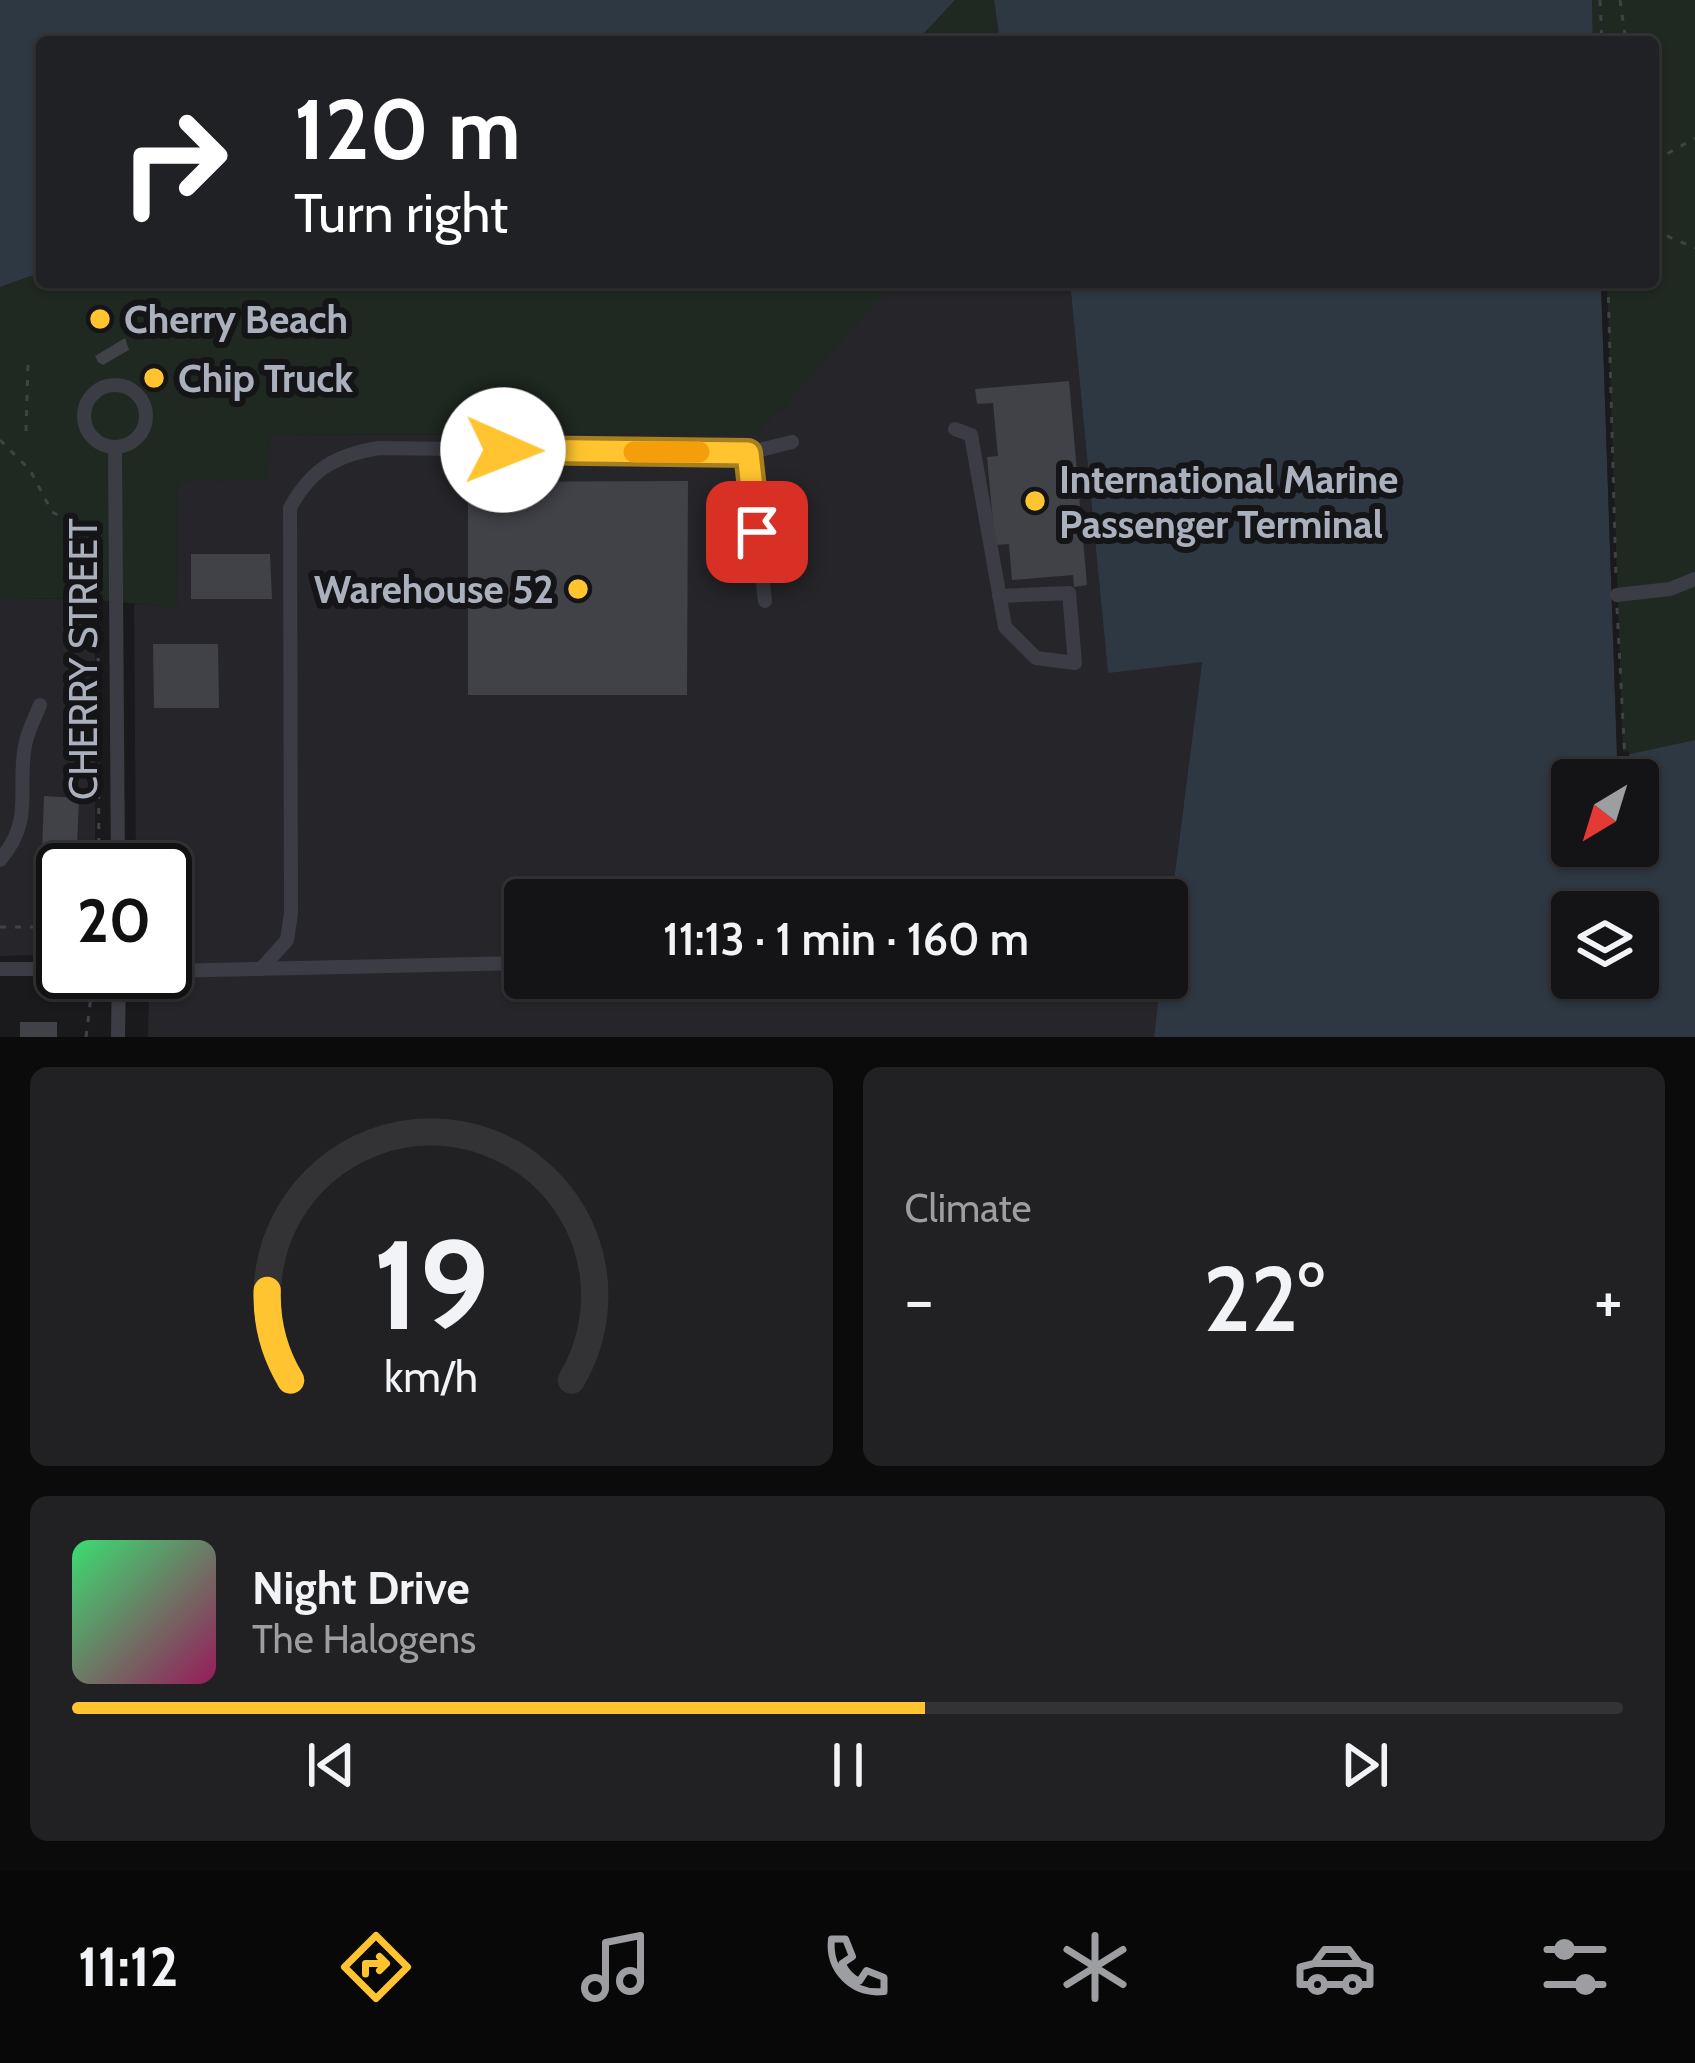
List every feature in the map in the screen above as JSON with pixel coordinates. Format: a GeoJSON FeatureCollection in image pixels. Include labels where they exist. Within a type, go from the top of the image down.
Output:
{"type":"FeatureCollection","features":[{"type":"Feature","properties":{"kind":"street"},"geometry":{"type":"LineString","coordinates":[[112,385],[137,393],[147,417],[137,439],[115,447],[88,433],[84,414],[89,398],[112,385]]}},
{"type":"Feature","properties":{"kind":"street"},"geometry":{"type":"LineString","coordinates":[[955,429],[971,435],[999,596],[1005,627],[1036,658],[1075,663],[1069,593],[999,596]]}},
{"type":"Feature","properties":{"kind":"street"},"geometry":{"type":"LineString","coordinates":[[261,968],[287,940],[292,913],[290,508],[320,467],[346,454],[379,448],[748,453],[792,442]]}},
{"type":"Feature","properties":{"kind":"street","name":"CHERRY STREET"},"geometry":{"type":"LineString","coordinates":[[115,447],[118,843]]}},
{"type":"Feature","properties":{"kind":"street"},"geometry":{"type":"LineString","coordinates":[[748,453],[765,601]]}},
{"type":"Feature","properties":{"kind":"street"},"geometry":{"type":"LineString","coordinates":[[1617,595],[1670,589],[1695,579]]}},
{"type":"Feature","properties":{"kind":"street"},"geometry":{"type":"LineString","coordinates":[[0,860],[13,847],[21,826],[26,743],[40,705]]}},
{"type":"Feature","properties":{"kind":"street"},"geometry":{"type":"LineString","coordinates":[[192,969],[504,963]]}},
{"type":"Feature","properties":{"kind":"street"},"geometry":{"type":"LineString","coordinates":[[0,969],[36,969]]}},
{"type":"Feature","properties":{"kind":"street"},"geometry":{"type":"LineString","coordinates":[[118,999],[118,1037]]}},
{"type":"Feature","properties":{"kind":"path"},"geometry":{"type":"LineString","coordinates":[[1600,0],[1601,36]]}},
{"type":"Feature","properties":{"kind":"path"},"geometry":{"type":"LineString","coordinates":[[1620,0],[1625,36]]}},
{"type":"Feature","properties":{"kind":"path"},"geometry":{"type":"LineString","coordinates":[[1659,155],[1695,137]]}},
{"type":"Feature","properties":{"kind":"path"},"geometry":{"type":"LineString","coordinates":[[1659,233],[1695,248]]}},
{"type":"Feature","properties":{"kind":"path"},"geometry":{"type":"LineString","coordinates":[[1608,288],[1625,759]]}},
{"type":"Feature","properties":{"kind":"path"},"geometry":{"type":"LineString","coordinates":[[26,430],[28,364]]}},
{"type":"Feature","properties":{"kind":"path"},"geometry":{"type":"LineString","coordinates":[[0,440],[30,470],[52,512],[80,526],[88,550],[100,671],[99,843]]}},
{"type":"Feature","properties":{"kind":"path"},"geometry":{"type":"LineString","coordinates":[[0,927],[36,927]]}},
{"type":"Feature","properties":{"kind":"path"},"geometry":{"type":"LineString","coordinates":[[86,1037],[91,999]]}},
{"type":"Feature","properties":{"kind":"shaded area"},"geometry":{"type":"Polygon","coordinates":[[[0,0],[955,0],[922,36],[36,36],[36,274],[0,287],[0,0]]]}},
{"type":"Feature","properties":{"kind":"shaded area"},"geometry":{"type":"Polygon","coordinates":[[[955,0],[994,0],[999,36],[922,36],[955,0]]]}},
{"type":"Feature","properties":{"kind":"shaded area"},"geometry":{"type":"Polygon","coordinates":[[[994,0],[1592,0],[1593,36],[999,36],[994,0]]]}},
{"type":"Feature","properties":{"kind":"shaded area"},"geometry":{"type":"Polygon","coordinates":[[[1592,0],[1695,0],[1695,740],[1625,758],[1617,758],[1601,288],[1659,288],[1659,36],[1593,36],[1592,0]]]}},
{"type":"Feature","properties":{"kind":"shaded area"},"geometry":{"type":"Polygon","coordinates":[[[36,274],[36,288],[890,288],[793,395],[786,410],[777,412],[758,434],[270,435],[269,479],[178,482],[177,608],[89,599],[0,598],[0,287],[36,274]]]}},
{"type":"Feature","properties":{"kind":"shaded area"},"geometry":{"type":"Polygon","coordinates":[[[886,288],[1071,288],[1108,672],[1202,661],[1174,879],[504,879],[504,999],[1159,999],[1154,1037],[148,1037],[149,999],[192,999],[192,843],[136,843],[134,604],[177,607],[178,481],[269,435],[757,434],[886,288]]]}},
{"type":"Feature","properties":{"kind":"shaded area"},"geometry":{"type":"Polygon","coordinates":[[[1071,288],[1601,288],[1617,757],[1695,740],[1695,1037],[1154,1037],[1159,999],[1188,999],[1188,879],[1174,879],[1202,662],[1108,673],[1071,288]]]}},
{"type":"Feature","properties":{"kind":"shaded area"},"geometry":{"type":"Polygon","coordinates":[[[0,598],[89,599],[95,630],[95,843],[36,843],[36,955],[0,956],[0,598]]]}},
{"type":"Feature","properties":{"kind":"pier"},"geometry":{"type":"Polygon","coordinates":[[[1601,288],[1607,288],[1623,752],[1629,751],[1629,759],[1617,759],[1601,288]]]}},
{"type":"Feature","properties":{"kind":"building"},"geometry":{"type":"Polygon","coordinates":[[[125,338],[129,350],[103,365],[98,362],[95,356],[125,338]]]}},
{"type":"Feature","properties":{"kind":"building","name":"International Marine Passenger Terminal"},"geometry":{"type":"Polygon","coordinates":[[[1069,381],[1087,585],[1074,587],[1073,575],[1012,580],[1009,544],[995,545],[987,457],[998,456],[993,403],[977,404],[975,389],[1069,381]]]}},
{"type":"Feature","properties":{"kind":"building","name":"Warehouse 52"},"geometry":{"type":"Polygon","coordinates":[[[688,481],[687,695],[468,695],[468,482],[688,481]]]}},
{"type":"Feature","properties":{"kind":"building"},"geometry":{"type":"Polygon","coordinates":[[[191,554],[270,554],[272,599],[191,599],[191,554]]]}},
{"type":"Feature","properties":{"kind":"building"},"geometry":{"type":"Polygon","coordinates":[[[153,644],[218,644],[219,708],[154,708],[153,644]]]}},
{"type":"Feature","properties":{"kind":"building"},"geometry":{"type":"Polygon","coordinates":[[[44,796],[79,798],[77,843],[42,843],[44,796]]]}},
{"type":"Feature","properties":{"kind":"building"},"geometry":{"type":"Polygon","coordinates":[[[20,1022],[57,1022],[57,1037],[20,1037],[20,1022]]]}},
{"type":"Feature","properties":{"kind":"slow traffic"},"geometry":{"type":"LineString","coordinates":[[634,452],[699,452]]}},
{"type":"Feature","properties":{"kind":"place","name":"Cherry Beach"},"geometry":{"type":"Point","coordinates":[100,319]}},
{"type":"Feature","properties":{"kind":"place","name":"Chip Truck"},"geometry":{"type":"Point","coordinates":[154,378]}},
{"type":"Feature","properties":{"kind":"place","name":"International Marine Passenger Terminal"},"geometry":{"type":"Point","coordinates":[1035,501]}},
{"type":"Feature","properties":{"kind":"place","name":"Warehouse 52"},"geometry":{"type":"Point","coordinates":[578,589]}},
{"type":"Feature","properties":{"kind":"route"},"geometry":{"type":"LineString","coordinates":[[503,450],[748,453],[757,532]]}}]}
